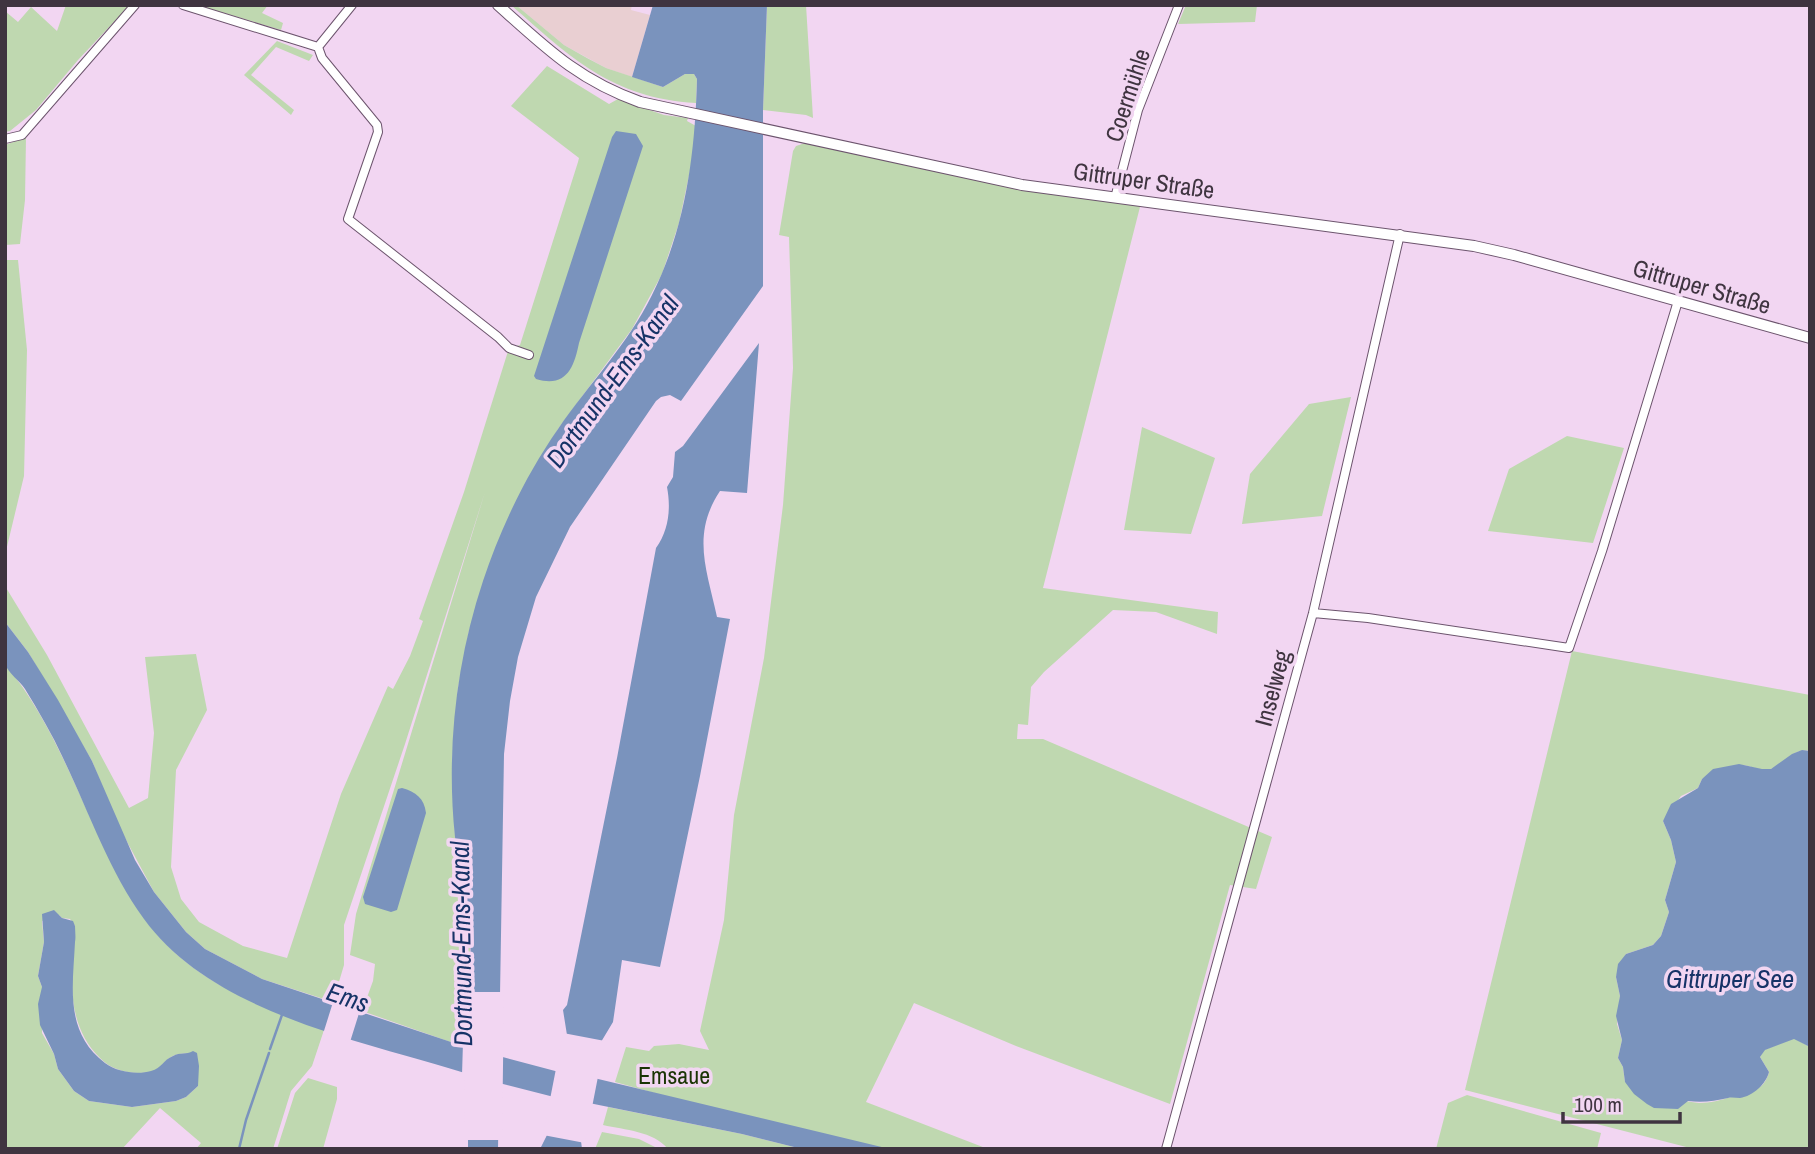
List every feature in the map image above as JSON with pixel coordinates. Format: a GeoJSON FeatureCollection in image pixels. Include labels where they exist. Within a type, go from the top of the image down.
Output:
{"type":"FeatureCollection","features":[{"type":"Feature","properties":{"kind":"street"},"geometry":{"type":"LineString","coordinates":[[5,139],[22,135],[135,5]]}},
{"type":"Feature","properties":{"kind":"street"},"geometry":{"type":"LineString","coordinates":[[183,5],[318,47]]}},
{"type":"Feature","properties":{"kind":"street"},"geometry":{"type":"LineString","coordinates":[[318,47],[352,5]]}},
{"type":"Feature","properties":{"kind":"street","name":"Gittruper Straße"},"geometry":{"type":"LineString","coordinates":[[498,5],[558,57],[599,85],[640,102],[1022,185],[1400,234],[1514,254],[1810,338]]}},
{"type":"Feature","properties":{"kind":"street","name":"Coermühle"},"geometry":{"type":"LineString","coordinates":[[1115,198],[1138,110],[1178,5]]}},
{"type":"Feature","properties":{"kind":"street"},"geometry":{"type":"LineString","coordinates":[[318,47],[322,58],[377,125],[376,143],[348,219],[509,348],[529,355]]}},
{"type":"Feature","properties":{"kind":"street","name":"Inselweg"},"geometry":{"type":"LineString","coordinates":[[1166,1149],[1313,613],[1400,234]]}},
{"type":"Feature","properties":{"kind":"street"},"geometry":{"type":"LineString","coordinates":[[1313,613],[1368,618],[1569,648],[1602,551],[1678,301]]}},
{"type":"Feature","properties":{"kind":"shaded area"},"geometry":{"type":"Polygon","coordinates":[[[516,5],[632,5],[631,10],[650,15],[632,77],[606,68],[564,45],[516,5]]]}},
{"type":"Feature","properties":{"kind":"green space"},"geometry":{"type":"Polygon","coordinates":[[[66,5],[130,5],[36,110],[5,132],[5,11],[18,22],[31,7],[57,31],[66,5]]]}},
{"type":"Feature","properties":{"kind":"green space"},"geometry":{"type":"Polygon","coordinates":[[[197,5],[268,5],[262,13],[283,23],[281,30],[197,5]]]}},
{"type":"Feature","properties":{"kind":"green space"},"geometry":{"type":"Polygon","coordinates":[[[511,5],[516,5],[564,45],[606,68],[663,87],[685,74],[694,74],[697,79],[696,103],[666,100],[616,84],[574,58],[511,5]]]}},
{"type":"Feature","properties":{"kind":"green space"},"geometry":{"type":"Polygon","coordinates":[[[767,5],[806,5],[813,118],[763,110],[767,5]]]}},
{"type":"Feature","properties":{"kind":"green space"},"geometry":{"type":"Polygon","coordinates":[[[1186,5],[1257,5],[1255,22],[1178,24],[1186,5]]]}},
{"type":"Feature","properties":{"kind":"green space"},"geometry":{"type":"Polygon","coordinates":[[[277,41],[313,55],[309,61],[276,47],[251,75],[294,110],[291,115],[244,75],[277,41]]]}},
{"type":"Feature","properties":{"kind":"green space"},"geometry":{"type":"Polygon","coordinates":[[[547,66],[609,104],[618,99],[664,115],[688,118],[687,121],[696,126],[679,223],[662,274],[632,329],[558,429],[496,547],[469,631],[458,688],[452,765],[455,835],[470,937],[470,989],[458,992],[459,1045],[362,1011],[373,981],[375,964],[350,955],[356,914],[485,492],[344,925],[344,965],[333,1002],[262,979],[205,949],[186,932],[154,892],[118,825],[92,761],[28,652],[5,622],[5,586],[47,655],[129,808],[148,798],[154,733],[145,657],[196,654],[207,710],[176,770],[171,867],[181,899],[199,922],[243,946],[287,958],[341,794],[388,686],[393,689],[410,656],[423,621],[419,619],[464,492],[509,348],[520,345],[578,162],[579,158],[511,106],[547,66]]]}},
{"type":"Feature","properties":{"kind":"green space"},"geometry":{"type":"Polygon","coordinates":[[[26,137],[25,200],[20,244],[5,245],[5,145],[26,137]]]}},
{"type":"Feature","properties":{"kind":"green space","name":"Emsaue"},"geometry":{"type":"Polygon","coordinates":[[[805,143],[1019,189],[1141,203],[1043,588],[1218,612],[1217,634],[1156,612],[1113,610],[1031,687],[1028,725],[1018,724],[1017,739],[1043,739],[1272,837],[1256,889],[1230,885],[1170,1104],[1016,1046],[914,1003],[866,1102],[988,1149],[854,1149],[615,1082],[626,1047],[649,1051],[654,1046],[679,1044],[709,1050],[700,1031],[724,920],[734,815],[764,658],[783,505],[793,368],[789,237],[779,235],[793,151],[796,146],[805,143]]]}},
{"type":"Feature","properties":{"kind":"green space"},"geometry":{"type":"Polygon","coordinates":[[[5,260],[18,260],[27,350],[24,476],[5,555],[5,260]]]}},
{"type":"Feature","properties":{"kind":"green space"},"geometry":{"type":"Polygon","coordinates":[[[1351,397],[1322,516],[1242,524],[1250,474],[1309,404],[1351,397]]]}},
{"type":"Feature","properties":{"kind":"green space"},"geometry":{"type":"Polygon","coordinates":[[[1142,427],[1215,458],[1191,534],[1124,530],[1142,427]]]}},
{"type":"Feature","properties":{"kind":"green space"},"geometry":{"type":"Polygon","coordinates":[[[1567,436],[1624,448],[1593,543],[1488,531],[1509,469],[1567,436]]]}},
{"type":"Feature","properties":{"kind":"green space"},"geometry":{"type":"Polygon","coordinates":[[[1572,651],[1810,695],[1810,751],[1798,752],[1771,769],[1739,765],[1702,779],[1698,788],[1681,796],[1663,821],[1676,862],[1665,900],[1669,912],[1661,936],[1653,945],[1626,954],[1616,977],[1620,996],[1617,1024],[1622,1040],[1618,1058],[1623,1067],[1625,1082],[1680,1100],[1711,1102],[1749,1092],[1763,1084],[1769,1072],[1760,1057],[1764,1050],[1794,1038],[1810,1047],[1808,1149],[1694,1149],[1465,1090],[1572,651]]]}},
{"type":"Feature","properties":{"kind":"green space"},"geometry":{"type":"Polygon","coordinates":[[[5,664],[42,719],[129,896],[154,931],[186,962],[218,984],[324,1030],[312,1066],[291,1091],[273,1149],[196,1149],[201,1143],[160,1108],[122,1149],[5,1149],[5,664]],[[59,915],[42,921],[44,942],[38,976],[42,987],[42,1033],[54,1054],[58,1069],[74,1091],[89,1101],[132,1107],[176,1101],[186,1097],[198,1086],[197,1054],[174,1055],[157,1070],[136,1073],[116,1069],[100,1058],[88,1044],[80,1029],[72,996],[75,926],[70,919],[59,915]]]}},
{"type":"Feature","properties":{"kind":"green space"},"geometry":{"type":"Polygon","coordinates":[[[308,1078],[337,1087],[337,1099],[323,1149],[277,1149],[295,1093],[308,1078]]]}},
{"type":"Feature","properties":{"kind":"green space"},"geometry":{"type":"Polygon","coordinates":[[[1467,1095],[1601,1133],[1597,1149],[1436,1149],[1448,1103],[1467,1095]]]}},
{"type":"Feature","properties":{"kind":"green space"},"geometry":{"type":"Polygon","coordinates":[[[608,1107],[802,1149],[668,1149],[647,1135],[603,1125],[608,1107]]]}},
{"type":"Feature","properties":{"kind":"green space"},"geometry":{"type":"Polygon","coordinates":[[[602,1132],[639,1139],[659,1149],[595,1149],[602,1132]]]}},
{"type":"Feature","properties":{"kind":"water","name":"Dortmund-Ems-Kanal"},"geometry":{"type":"Polygon","coordinates":[[[653,5],[767,5],[763,110],[763,286],[681,401],[670,395],[656,401],[570,527],[536,597],[518,657],[504,754],[499,1056],[559,1072],[567,1035],[563,1010],[567,1005],[617,758],[656,548],[668,519],[667,487],[673,477],[675,452],[683,446],[759,343],[747,493],[720,491],[706,523],[704,553],[717,617],[730,619],[660,967],[622,960],[613,1022],[601,1042],[594,1078],[890,1149],[802,1149],[589,1103],[581,1141],[582,1149],[540,1149],[547,1135],[554,1097],[499,1083],[498,1149],[468,1149],[468,1074],[292,1020],[209,979],[173,952],[144,919],[120,881],[54,740],[25,689],[9,671],[4,660],[5,622],[28,652],[92,761],[135,860],[154,892],[186,932],[205,949],[262,979],[469,1048],[470,936],[455,837],[452,772],[460,675],[483,581],[515,502],[558,429],[620,347],[642,313],[664,269],[681,216],[691,162],[697,79],[694,74],[685,74],[663,87],[632,77],[653,5]]]}},
{"type":"Feature","properties":{"kind":"water"},"geometry":{"type":"Polygon","coordinates":[[[616,131],[636,134],[643,146],[574,360],[567,374],[555,381],[536,379],[534,376],[616,131]]]}},
{"type":"Feature","properties":{"kind":"water","name":"Gittruper See"},"geometry":{"type":"Polygon","coordinates":[[[1802,750],[1810,751],[1810,1047],[1794,1039],[1765,1050],[1760,1057],[1769,1072],[1758,1089],[1745,1097],[1688,1101],[1678,1109],[1654,1108],[1634,1094],[1625,1082],[1623,1067],[1618,1058],[1622,1040],[1616,1016],[1620,996],[1616,977],[1618,964],[1626,954],[1653,945],[1661,936],[1669,912],[1665,900],[1676,862],[1663,821],[1671,804],[1698,788],[1702,779],[1713,769],[1739,764],[1771,769],[1802,750]]]}},
{"type":"Feature","properties":{"kind":"water"},"geometry":{"type":"Polygon","coordinates":[[[402,788],[418,796],[426,813],[397,910],[391,912],[365,904],[363,897],[398,789],[402,788]]]}},
{"type":"Feature","properties":{"kind":"water"},"geometry":{"type":"Polygon","coordinates":[[[54,910],[62,918],[73,921],[75,926],[74,1007],[77,1023],[92,1051],[115,1069],[140,1073],[155,1070],[176,1055],[193,1051],[197,1053],[199,1066],[198,1086],[186,1097],[176,1101],[132,1107],[89,1101],[74,1091],[58,1069],[40,1025],[38,1004],[42,987],[38,976],[44,942],[42,914],[54,910]]]}},
{"type":"Feature","properties":{"kind":"pier"},"geometry":{"type":"Polygon","coordinates":[[[466,992],[504,992],[502,1140],[464,1140],[465,1076],[462,1075],[463,1042],[466,1043],[466,992]]]}},
{"type":"Feature","properties":{"kind":"pier"},"geometry":{"type":"Polygon","coordinates":[[[334,999],[361,1007],[350,1042],[323,1034],[334,999]]]}},
{"type":"Feature","properties":{"kind":"pier"},"geometry":{"type":"Polygon","coordinates":[[[563,1033],[605,1041],[585,1143],[543,1135],[563,1033]]]}},
{"type":"Feature","properties":{"kind":"waterway"},"geometry":{"type":"LineString","coordinates":[[270,1049],[283,1012]]}},
{"type":"Feature","properties":{"kind":"waterway"},"geometry":{"type":"LineString","coordinates":[[239,1149],[269,1053]]}},
{"type":"Feature","properties":{"kind":"water label","name":"Ems"},"geometry":{"type":"Point","coordinates":[348,997]}}]}
